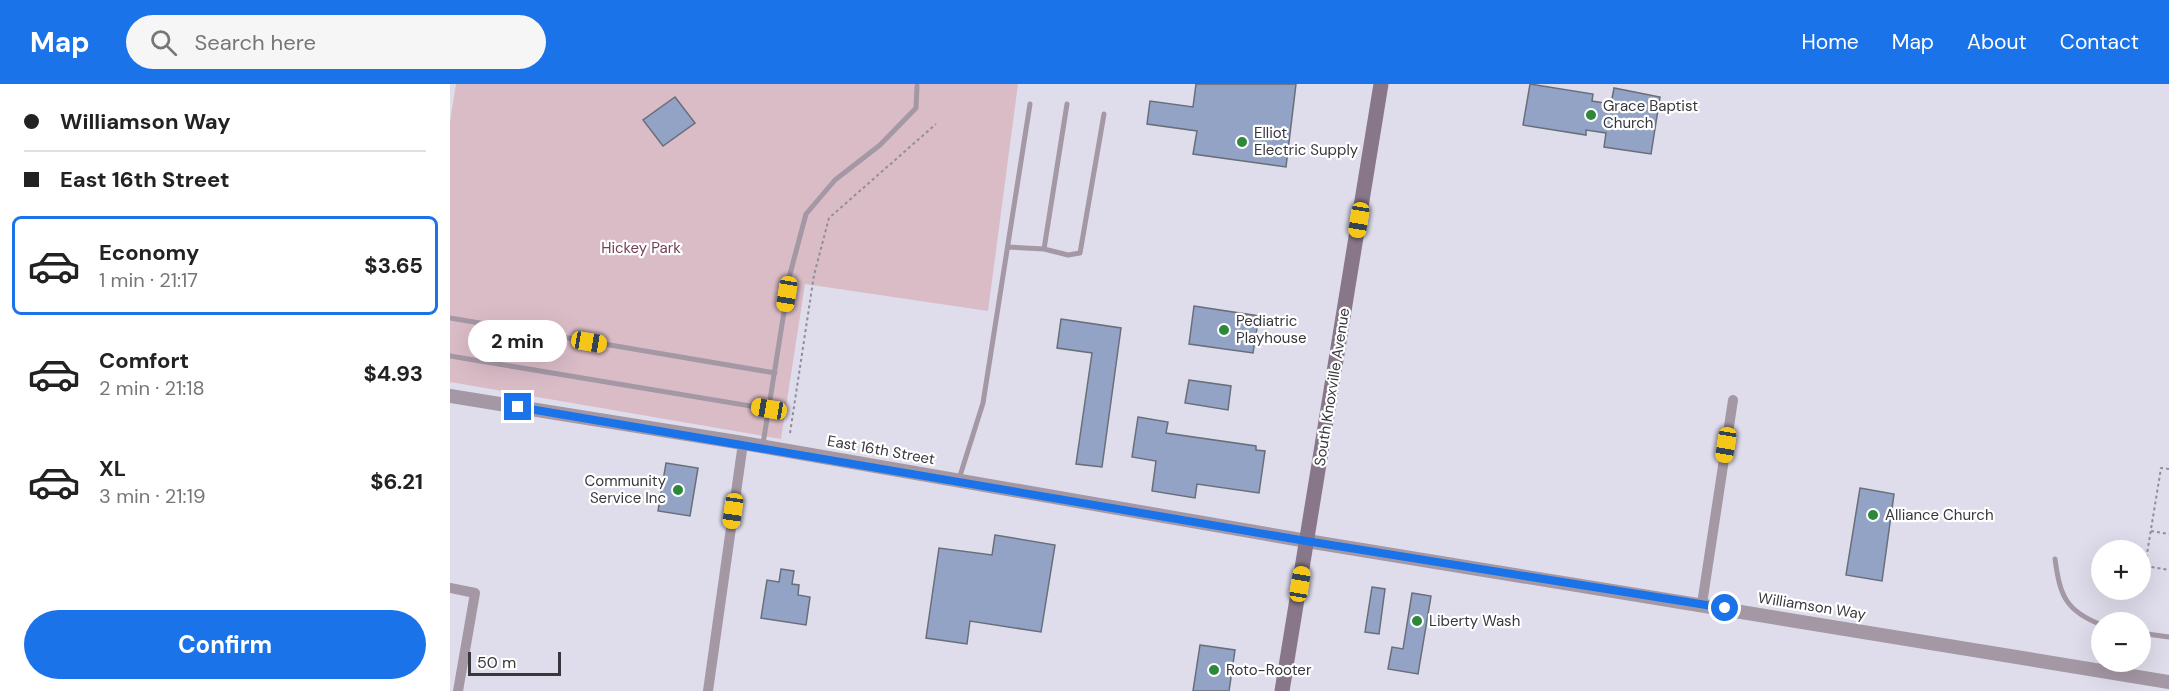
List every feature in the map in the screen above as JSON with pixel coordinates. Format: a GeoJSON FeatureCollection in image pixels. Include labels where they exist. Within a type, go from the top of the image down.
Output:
{"type":"FeatureCollection","features":[{"type":"Feature","properties":{"kind":"main road","name":"South Knoxville Avenue"},"geometry":{"type":"LineString","coordinates":[[1282,691],[1381,84]]}},
{"type":"Feature","properties":{"kind":"street","name":"East 16th Street"},"geometry":{"type":"LineString","coordinates":[[450,396],[743,443],[1306,541]]}},
{"type":"Feature","properties":{"kind":"street"},"geometry":{"type":"LineString","coordinates":[[1702,604],[1732,400]]}},
{"type":"Feature","properties":{"kind":"street"},"geometry":{"type":"LineString","coordinates":[[708,691],[743,443]]}},
{"type":"Feature","properties":{"kind":"street","name":"Williamson Way"},"geometry":{"type":"LineString","coordinates":[[1306,541],[1702,604],[2153,685],[2169,682]]}},
{"type":"Feature","properties":{"kind":"street"},"geometry":{"type":"LineString","coordinates":[[450,588],[475,593],[458,691]]}},
{"type":"Feature","properties":{"kind":"lane"},"geometry":{"type":"LineString","coordinates":[[763,447],[790,274],[806,214],[835,180],[880,145],[916,108],[917,86]]}},
{"type":"Feature","properties":{"kind":"lane"},"geometry":{"type":"LineString","coordinates":[[959,481],[983,403],[1030,104]]}},
{"type":"Feature","properties":{"kind":"lane"},"geometry":{"type":"LineString","coordinates":[[1044,249],[1067,104]]}},
{"type":"Feature","properties":{"kind":"lane"},"geometry":{"type":"LineString","coordinates":[[1009,247],[1044,249],[1068,255],[1080,253],[1104,114]]}},
{"type":"Feature","properties":{"kind":"lane"},"geometry":{"type":"LineString","coordinates":[[450,318],[774,373]]}},
{"type":"Feature","properties":{"kind":"lane"},"geometry":{"type":"LineString","coordinates":[[450,356],[769,409]]}},
{"type":"Feature","properties":{"kind":"lane"},"geometry":{"type":"LineString","coordinates":[[2055,559],[2059,591],[2072,609],[2091,621]]}},
{"type":"Feature","properties":{"kind":"lane"},"geometry":{"type":"LineString","coordinates":[[2151,635],[2169,637]]}},
{"type":"Feature","properties":{"kind":"path"},"geometry":{"type":"LineString","coordinates":[[790,433],[814,275],[829,218],[936,124]]}},
{"type":"Feature","properties":{"kind":"path"},"geometry":{"type":"LineString","coordinates":[[2169,469],[2161,468],[2145,566],[2169,570]]}},
{"type":"Feature","properties":{"kind":"path"},"geometry":{"type":"LineString","coordinates":[[2151,531],[2169,534]]}},
{"type":"Feature","properties":{"kind":"green space","name":"Hickey Park"},"geometry":{"type":"Polygon","coordinates":[[[456,84],[1018,84],[988,311],[805,284],[781,439],[450,382],[450,122],[456,84]]]}},
{"type":"Feature","properties":{"kind":"building","name":"Elliot Electric Supply"},"geometry":{"type":"Polygon","coordinates":[[[1196,84],[1296,84],[1286,167],[1193,154],[1197,131],[1147,124],[1150,101],[1193,107],[1196,84]]]}},
{"type":"Feature","properties":{"kind":"building","name":"Grace Baptist Church"},"geometry":{"type":"Polygon","coordinates":[[[1530,84],[1593,94],[1592,101],[1611,104],[1614,88],[1660,97],[1651,154],[1604,147],[1606,133],[1586,130],[1586,135],[1523,125],[1530,84]]]}},
{"type":"Feature","properties":{"kind":"building"},"geometry":{"type":"Polygon","coordinates":[[[675,97],[695,123],[663,146],[643,120],[675,97]]]}},
{"type":"Feature","properties":{"kind":"building","name":"Pediatric Playhouse"},"geometry":{"type":"Polygon","coordinates":[[[1194,306],[1259,316],[1253,353],[1189,344],[1194,306]]]}},
{"type":"Feature","properties":{"kind":"building"},"geometry":{"type":"Polygon","coordinates":[[[1061,319],[1121,328],[1102,467],[1076,464],[1092,353],[1057,348],[1061,319]]]}},
{"type":"Feature","properties":{"kind":"building"},"geometry":{"type":"Polygon","coordinates":[[[1189,380],[1231,386],[1228,410],[1185,403],[1189,380]]]}},
{"type":"Feature","properties":{"kind":"building"},"geometry":{"type":"Polygon","coordinates":[[[1138,417],[1168,422],[1166,433],[1256,446],[1256,450],[1265,451],[1259,493],[1197,484],[1195,498],[1152,491],[1156,461],[1132,457],[1138,417]]]}},
{"type":"Feature","properties":{"kind":"building","name":"Community Service Inc"},"geometry":{"type":"Polygon","coordinates":[[[666,463],[698,468],[690,516],[658,511],[666,463]]]}},
{"type":"Feature","properties":{"kind":"building","name":"Alliance Church"},"geometry":{"type":"Polygon","coordinates":[[[1860,488],[1894,494],[1882,581],[1846,575],[1860,488]]]}},
{"type":"Feature","properties":{"kind":"building"},"geometry":{"type":"Polygon","coordinates":[[[995,535],[1055,545],[1041,632],[970,621],[967,644],[926,638],[939,548],[992,555],[995,535]]]}},
{"type":"Feature","properties":{"kind":"building"},"geometry":{"type":"Polygon","coordinates":[[[781,569],[794,571],[792,584],[799,585],[798,595],[810,597],[806,625],[761,618],[767,580],[779,582],[781,569]]]}},
{"type":"Feature","properties":{"kind":"building"},"geometry":{"type":"Polygon","coordinates":[[[1372,587],[1385,589],[1379,634],[1365,632],[1372,587]]]}},
{"type":"Feature","properties":{"kind":"building","name":"Liberty Wash"},"geometry":{"type":"Polygon","coordinates":[[[1412,593],[1431,596],[1418,674],[1388,669],[1392,647],[1403,649],[1412,593]]]}},
{"type":"Feature","properties":{"kind":"building","name":"Roto-Rooter"},"geometry":{"type":"Polygon","coordinates":[[[1200,645],[1235,650],[1229,691],[1193,691],[1200,645]]]}},
{"type":"Feature","properties":{"kind":"place","name":"Grace Baptist Church"},"geometry":{"type":"Point","coordinates":[1591,115]}},
{"type":"Feature","properties":{"kind":"place","name":"Elliot Electric Supply"},"geometry":{"type":"Point","coordinates":[1242,142]}},
{"type":"Feature","properties":{"kind":"place","name":"Pediatric Playhouse"},"geometry":{"type":"Point","coordinates":[1224,330]}},
{"type":"Feature","properties":{"kind":"place","name":"Community Service Inc"},"geometry":{"type":"Point","coordinates":[678,490]}},
{"type":"Feature","properties":{"kind":"place","name":"Alliance Church"},"geometry":{"type":"Point","coordinates":[1873,515]}},
{"type":"Feature","properties":{"kind":"place","name":"Liberty Wash"},"geometry":{"type":"Point","coordinates":[1417,621]}},
{"type":"Feature","properties":{"kind":"place","name":"Roto-Rooter"},"geometry":{"type":"Point","coordinates":[1214,670]}},
{"type":"Feature","properties":{"kind":"route"},"geometry":{"type":"LineString","coordinates":[[518,407],[743,443],[1306,541],[1725,608]]}}]}
